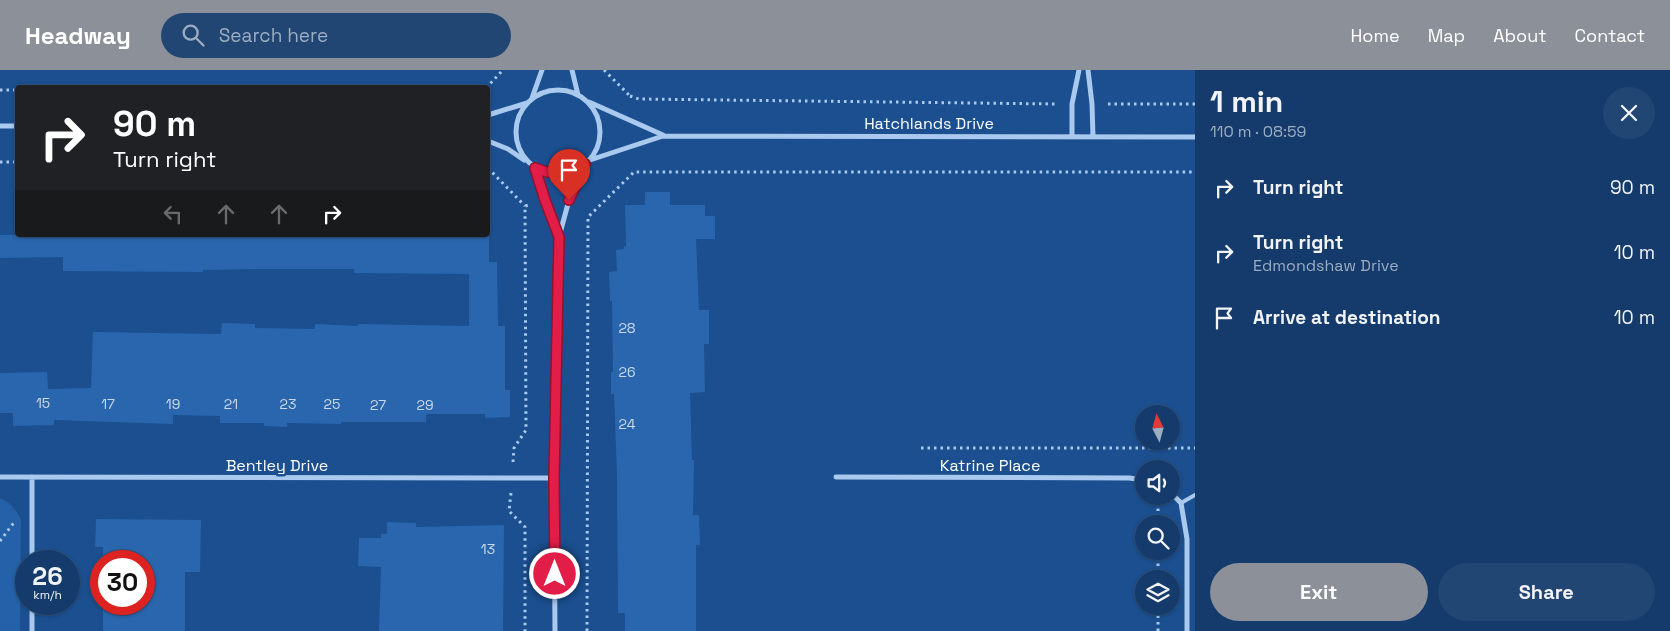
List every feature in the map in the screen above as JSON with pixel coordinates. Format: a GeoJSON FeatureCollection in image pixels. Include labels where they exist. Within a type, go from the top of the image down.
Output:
{"type":"FeatureCollection","features":[{"type":"Feature","properties":{"kind":"street"},"geometry":{"type":"LineString","coordinates":[[532,98],[542,70]]}},
{"type":"Feature","properties":{"kind":"street"},"geometry":{"type":"LineString","coordinates":[[572,70],[578,95]]}},
{"type":"Feature","properties":{"kind":"street"},"geometry":{"type":"LineString","coordinates":[[1072,136],[1072,104],[1079,70]]}},
{"type":"Feature","properties":{"kind":"street"},"geometry":{"type":"LineString","coordinates":[[1088,70],[1093,137]]}},
{"type":"Feature","properties":{"kind":"street"},"geometry":{"type":"LineString","coordinates":[[490,142],[508,150],[533,166],[547,173],[560,174],[573,171],[590,160],[597,148],[600,135],[599,122],[594,110],[578,95],[567,91],[555,90],[532,98],[519,115],[516,128],[517,142],[522,154],[533,166],[559,237]]}},
{"type":"Feature","properties":{"kind":"street","name":"Hatchlands Drive"},"geometry":{"type":"LineString","coordinates":[[585,100],[663,136]]}},
{"type":"Feature","properties":{"kind":"street"},"geometry":{"type":"LineString","coordinates":[[490,114],[527,103]]}},
{"type":"Feature","properties":{"kind":"street"},"geometry":{"type":"LineString","coordinates":[[0,126],[15,126]]}},
{"type":"Feature","properties":{"kind":"street","name":"Hatchlands Drive"},"geometry":{"type":"LineString","coordinates":[[590,160],[663,136],[1195,137]]}},
{"type":"Feature","properties":{"kind":"street"},"geometry":{"type":"LineString","coordinates":[[555,631],[554,478],[559,237],[569,200],[585,164]]}},
{"type":"Feature","properties":{"kind":"street","name":"Bentley Drive"},"geometry":{"type":"LineString","coordinates":[[0,477],[554,478]]}},
{"type":"Feature","properties":{"kind":"street"},"geometry":{"type":"LineString","coordinates":[[32,477],[32,550]]}},
{"type":"Feature","properties":{"kind":"street","name":"Katrine Place"},"geometry":{"type":"LineString","coordinates":[[836,478],[1135,479]]}},
{"type":"Feature","properties":{"kind":"street"},"geometry":{"type":"LineString","coordinates":[[1181,503],[1187,539],[1186,631]]}},
{"type":"Feature","properties":{"kind":"street"},"geometry":{"type":"LineString","coordinates":[[32,615],[32,631]]}},
{"type":"Feature","properties":{"kind":"lane"},"geometry":{"type":"LineString","coordinates":[[1181,503],[1195,495]]}},
{"type":"Feature","properties":{"kind":"path"},"geometry":{"type":"LineString","coordinates":[[489,85],[503,70]]}},
{"type":"Feature","properties":{"kind":"path"},"geometry":{"type":"LineString","coordinates":[[0,90],[15,90]]}},
{"type":"Feature","properties":{"kind":"path"},"geometry":{"type":"LineString","coordinates":[[630,96],[639,99],[1072,104]]}},
{"type":"Feature","properties":{"kind":"path"},"geometry":{"type":"LineString","coordinates":[[1092,104],[1195,104]]}},
{"type":"Feature","properties":{"kind":"path"},"geometry":{"type":"LineString","coordinates":[[0,162],[15,162]]}},
{"type":"Feature","properties":{"kind":"path"},"geometry":{"type":"LineString","coordinates":[[490,170],[525,206],[526,430],[514,448],[509,511],[525,527],[525,631]]}},
{"type":"Feature","properties":{"kind":"path"},"geometry":{"type":"LineString","coordinates":[[588,631],[588,217],[634,172],[1195,172]]}},
{"type":"Feature","properties":{"kind":"path"},"geometry":{"type":"LineString","coordinates":[[525,206],[545,200]]}},
{"type":"Feature","properties":{"kind":"path"},"geometry":{"type":"LineString","coordinates":[[569,200],[596,208]]}},
{"type":"Feature","properties":{"kind":"path"},"geometry":{"type":"LineString","coordinates":[[920,448],[1195,448]]}},
{"type":"Feature","properties":{"kind":"path"},"geometry":{"type":"LineString","coordinates":[[1158,615],[1158,631]]}},
{"type":"Feature","properties":{"kind":"shaded area"},"geometry":{"type":"Polygon","coordinates":[[[0,498],[17,512],[21,519],[21,550],[15,550],[15,615],[20,615],[20,631],[0,631],[0,498]]]}},
{"type":"Feature","properties":{"kind":"building"},"geometry":{"type":"Polygon","coordinates":[[[645,192],[670,192],[670,205],[705,205],[705,216],[715,216],[715,239],[696,239],[699,310],[709,310],[709,344],[704,344],[705,392],[690,393],[692,460],[694,460],[693,515],[699,515],[700,545],[696,545],[696,631],[625,631],[625,613],[618,613],[617,475],[614,394],[611,394],[611,372],[613,372],[612,301],[610,301],[609,272],[617,271],[616,250],[624,249],[624,246],[626,246],[625,205],[645,205],[645,192]]]}},
{"type":"Feature","properties":{"kind":"building"},"geometry":{"type":"Polygon","coordinates":[[[0,235],[15,235],[15,237],[489,237],[489,262],[497,262],[498,326],[505,326],[505,390],[510,390],[510,417],[485,418],[485,414],[426,414],[426,422],[287,423],[287,427],[264,426],[264,423],[220,423],[220,416],[173,415],[173,424],[54,420],[54,425],[13,426],[13,413],[0,413],[0,373],[47,372],[48,389],[91,388],[93,332],[221,334],[222,323],[255,324],[255,328],[315,329],[315,324],[469,326],[469,274],[354,273],[354,269],[253,269],[203,270],[203,272],[63,271],[63,257],[0,258],[0,235]]]}},
{"type":"Feature","properties":{"kind":"building"},"geometry":{"type":"Polygon","coordinates":[[[96,519],[201,520],[200,572],[185,572],[185,631],[103,631],[103,615],[155,615],[155,550],[103,550],[103,547],[95,547],[96,519]]]}},
{"type":"Feature","properties":{"kind":"building"},"geometry":{"type":"Polygon","coordinates":[[[387,522],[416,523],[416,527],[504,525],[503,631],[379,631],[381,567],[358,566],[359,538],[381,538],[381,534],[387,534],[387,522]]]}},
{"type":"Feature","properties":{"kind":"route"},"geometry":{"type":"LineString","coordinates":[[555,574],[554,478],[559,237],[535,168],[547,173],[560,174],[573,171],[585,164],[569,200]]}}]}
